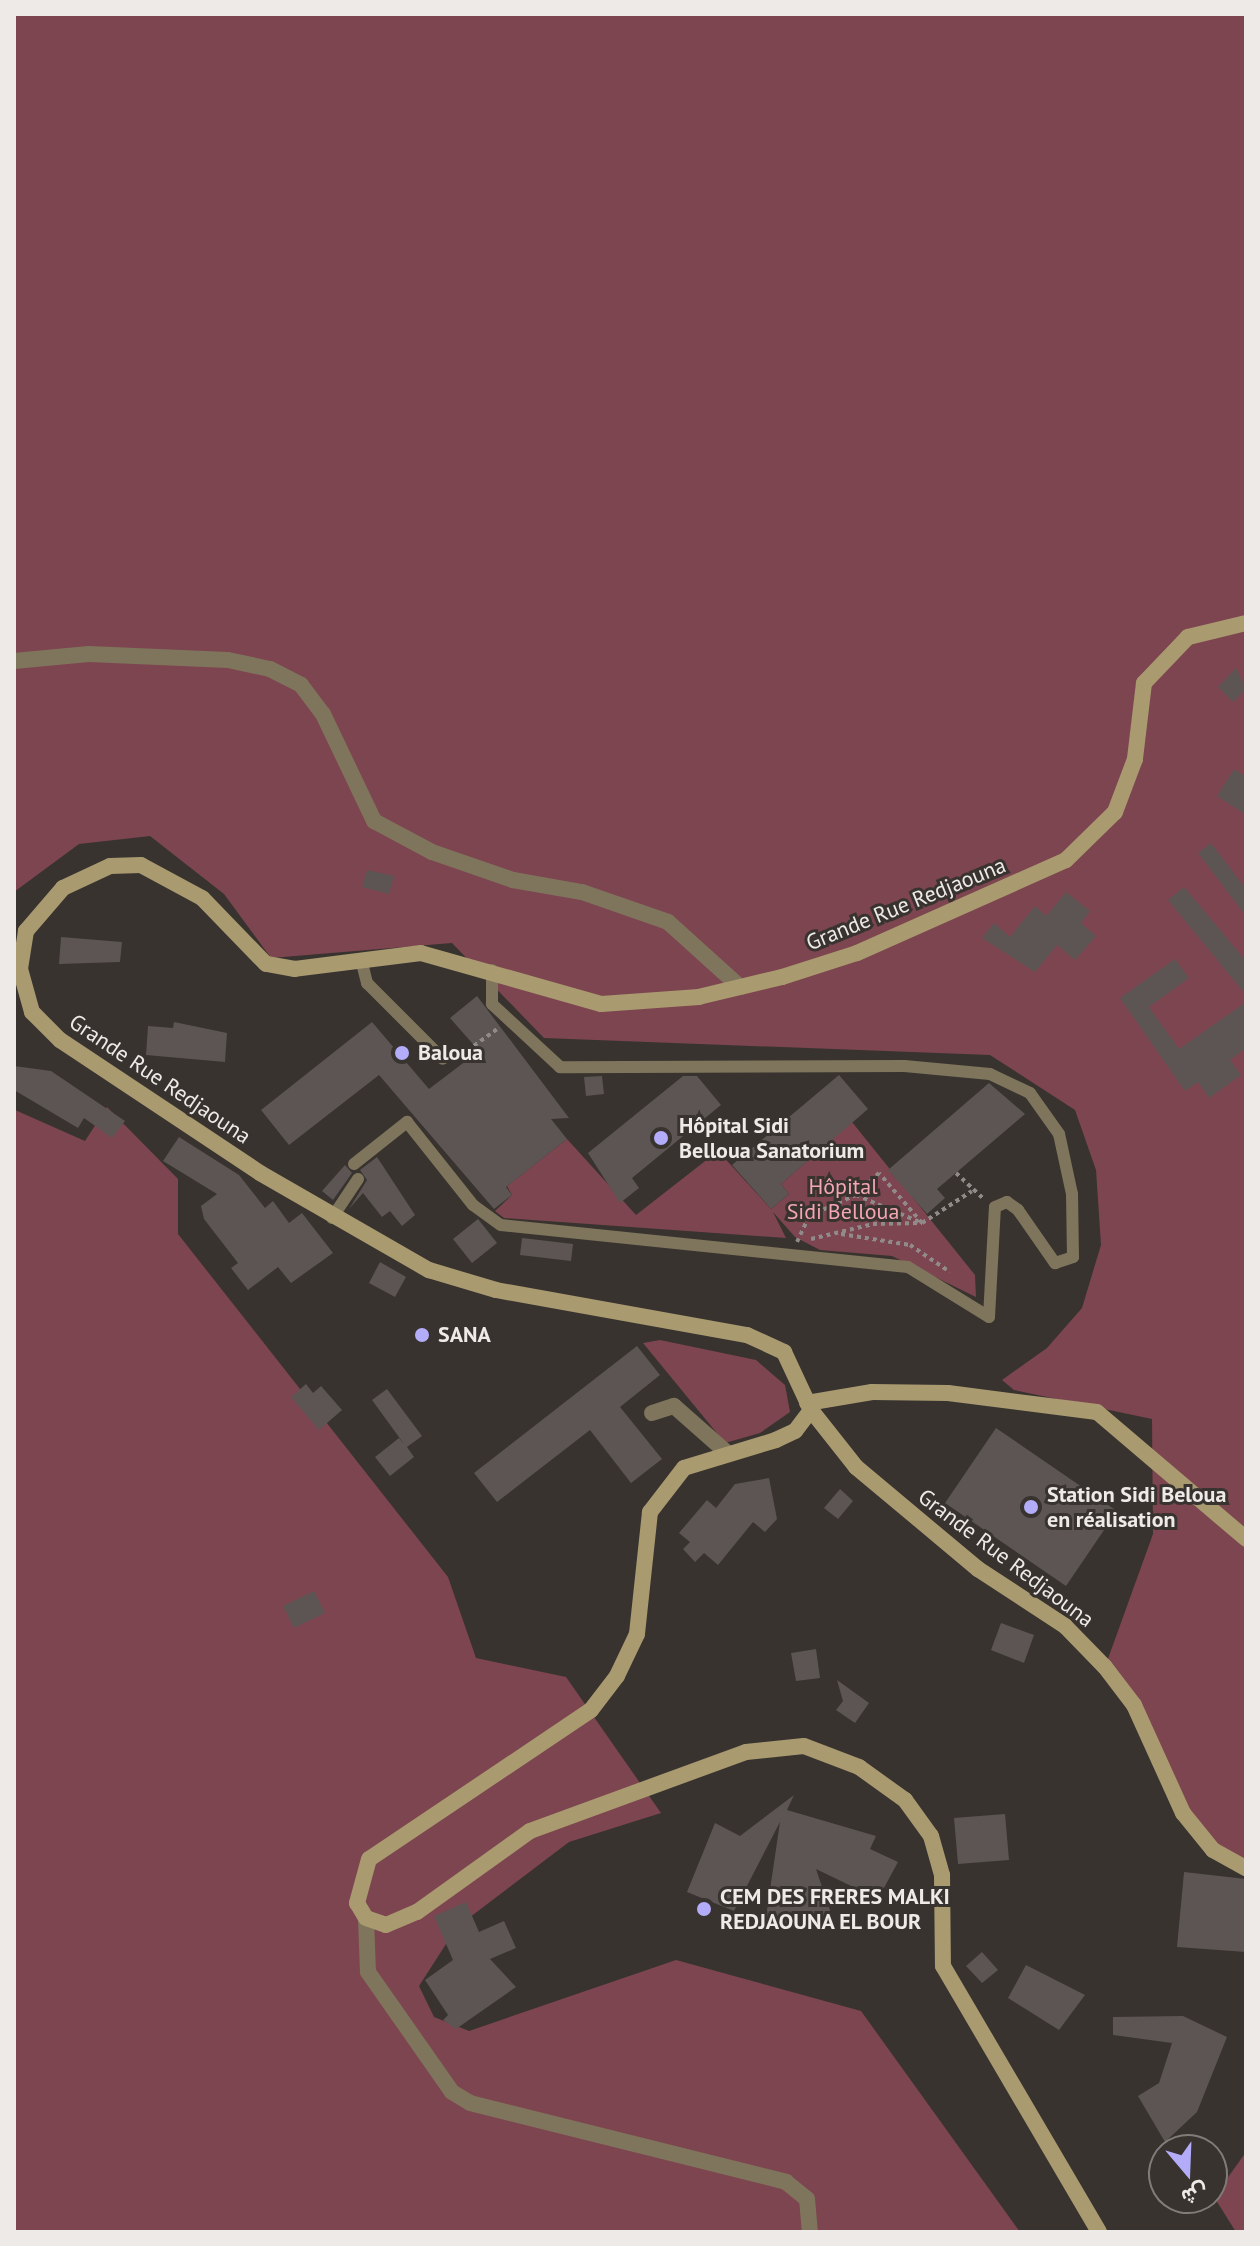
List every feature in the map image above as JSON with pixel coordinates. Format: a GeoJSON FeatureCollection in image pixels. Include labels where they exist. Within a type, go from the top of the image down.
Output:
{"type":"FeatureCollection","features":[{"type":"Feature","properties":{"kind":"street","name":"Grande Rue Redjaouna"},"geometry":{"type":"LineString","coordinates":[[1246,623],[1188,637],[1144,683],[1135,759],[1115,812],[1066,860],[857,953],[740,987],[601,1004],[492,970],[421,953],[362,963],[266,964],[202,898],[141,865],[110,866],[63,888],[39,909],[21,947],[25,992],[45,1027],[332,1218],[429,1270],[496,1290],[769,1342],[784,1352],[809,1406],[892,1499],[978,1569],[1065,1626],[1105,1667],[1134,1705],[1183,1813],[1213,1850],[1246,1868]]}},
{"type":"Feature","properties":{"kind":"street"},"geometry":{"type":"LineString","coordinates":[[14,661],[89,654],[228,660],[270,669],[301,685],[323,714],[374,821],[432,852],[513,880],[582,892],[668,922],[740,987]]}},
{"type":"Feature","properties":{"kind":"street"},"geometry":{"type":"LineString","coordinates":[[810,2232],[807,2199],[786,2182],[470,2103],[452,2092],[368,1972],[366,1918],[357,1884],[369,1859],[591,1710],[617,1676],[637,1634],[650,1512],[684,1468],[725,1451],[795,1431],[809,1406],[872,1392],[948,1393],[1097,1412],[1246,1539]]}},
{"type":"Feature","properties":{"kind":"street"},"geometry":{"type":"LineString","coordinates":[[652,1413],[674,1406],[725,1451]]}},
{"type":"Feature","properties":{"kind":"street"},"geometry":{"type":"LineString","coordinates":[[366,1918],[386,1925],[417,1912],[530,1831],[746,1752],[804,1746],[859,1767],[905,1800],[931,1836],[942,1875],[943,1966],[1099,2232]]}},
{"type":"Feature","properties":{"kind":"lane"},"geometry":{"type":"LineString","coordinates":[[362,963],[367,983],[443,1059]]}},
{"type":"Feature","properties":{"kind":"lane"},"geometry":{"type":"LineString","coordinates":[[354,1164],[407,1122],[473,1205],[501,1225],[908,1267],[989,1317],[995,1207],[1007,1202],[1018,1210],[1055,1263],[1073,1257],[1072,1194],[1049,1111],[990,1074],[687,1062],[560,1067],[492,1004],[492,970]]}},
{"type":"Feature","properties":{"kind":"lane"},"geometry":{"type":"LineString","coordinates":[[332,1218],[358,1179]]}},
{"type":"Feature","properties":{"kind":"path"},"geometry":{"type":"LineString","coordinates":[[466,1061],[461,1055],[487,1038]]}},
{"type":"Feature","properties":{"kind":"path"},"geometry":{"type":"LineString","coordinates":[[797,1244],[809,1216],[856,1195],[879,1173],[922,1223]]}},
{"type":"Feature","properties":{"kind":"path"},"geometry":{"type":"LineString","coordinates":[[956,1173],[972,1191],[995,1207]]}},
{"type":"Feature","properties":{"kind":"path"},"geometry":{"type":"LineString","coordinates":[[775,1254],[797,1244],[873,1224],[922,1223],[972,1191]]}},
{"type":"Feature","properties":{"kind":"path"},"geometry":{"type":"LineString","coordinates":[[856,1195],[922,1223]]}},
{"type":"Feature","properties":{"kind":"green space"},"geometry":{"type":"Polygon","coordinates":[[[14,14],[1246,14],[1246,1868],[1213,1850],[1105,1667],[1153,1534],[1152,1419],[1014,1390],[1002,1380],[1047,1348],[1082,1308],[1101,1245],[1096,1170],[1075,1110],[990,1055],[544,1038],[452,943],[271,958],[224,894],[150,836],[79,844],[14,892],[14,14]]]}},
{"type":"Feature","properties":{"kind":"green space"},"geometry":{"type":"Polygon","coordinates":[[[14,1040],[15,1110],[85,1141],[107,1107],[178,1179],[178,1234],[448,1577],[476,1658],[566,1677],[661,1813],[569,1842],[457,1927],[419,1986],[434,2017],[469,2031],[676,1960],[861,2011],[1020,2232],[14,2232],[14,1040]]]}},
{"type":"Feature","properties":{"kind":"green space","name":"Hôpital Sidi Belloua"},"geometry":{"type":"Polygon","coordinates":[[[852,1122],[975,1275],[976,1297],[892,1256],[820,1250],[795,1237],[773,1212],[786,1238],[504,1218],[495,1211],[512,1195],[507,1186],[567,1139],[636,1215],[718,1151],[771,1209],[789,1194],[781,1184],[852,1122]]]}},
{"type":"Feature","properties":{"kind":"green space"},"geometry":{"type":"Polygon","coordinates":[[[660,1340],[756,1360],[785,1385],[790,1412],[760,1433],[725,1443],[643,1343],[660,1340]]]}},
{"type":"Feature","properties":{"kind":"green space"},"geometry":{"type":"Polygon","coordinates":[[[1246,2152],[1246,2232],[1236,2232],[1225,2214],[1228,2214],[1228,2177],[1246,2152]]]}},
{"type":"Feature","properties":{"kind":"building"},"geometry":{"type":"Polygon","coordinates":[[[1236,668],[1246,689],[1233,702],[1218,687],[1236,668]]]}},
{"type":"Feature","properties":{"kind":"building"},"geometry":{"type":"Polygon","coordinates":[[[1234,769],[1246,777],[1246,815],[1217,796],[1234,769]]]}},
{"type":"Feature","properties":{"kind":"building"},"geometry":{"type":"Polygon","coordinates":[[[1211,843],[1246,889],[1246,916],[1198,853],[1211,843]]]}},
{"type":"Feature","properties":{"kind":"building"},"geometry":{"type":"Polygon","coordinates":[[[367,870],[394,876],[389,894],[362,887],[367,870]]]}},
{"type":"Feature","properties":{"kind":"building"},"geometry":{"type":"Polygon","coordinates":[[[1184,887],[1246,961],[1246,995],[1168,900],[1184,887]]]}},
{"type":"Feature","properties":{"kind":"building"},"geometry":{"type":"Polygon","coordinates":[[[1066,892],[1090,911],[1081,923],[1096,936],[1075,960],[1057,945],[1035,972],[982,938],[994,923],[1010,937],[1035,906],[1046,916],[1066,892]]]}},
{"type":"Feature","properties":{"kind":"building"},"geometry":{"type":"Polygon","coordinates":[[[61,937],[122,942],[120,962],[59,964],[61,937]]]}},
{"type":"Feature","properties":{"kind":"building"},"geometry":{"type":"Polygon","coordinates":[[[1175,959],[1189,978],[1149,1007],[1179,1049],[1246,1002],[1246,1048],[1230,1060],[1241,1075],[1209,1098],[1198,1082],[1185,1091],[1120,998],[1175,959]]]}},
{"type":"Feature","properties":{"kind":"building"},"geometry":{"type":"Polygon","coordinates":[[[477,996],[569,1118],[551,1119],[567,1139],[506,1187],[512,1195],[494,1209],[379,1075],[289,1145],[261,1110],[372,1022],[429,1089],[479,1051],[450,1018],[477,996]]]}},
{"type":"Feature","properties":{"kind":"building"},"geometry":{"type":"Polygon","coordinates":[[[174,1022],[227,1033],[225,1062],[146,1055],[148,1026],[173,1028],[174,1022]]]}},
{"type":"Feature","properties":{"kind":"building"},"geometry":{"type":"Polygon","coordinates":[[[14,1066],[51,1071],[125,1121],[112,1138],[84,1118],[78,1128],[14,1090],[14,1066]]]}},
{"type":"Feature","properties":{"kind":"building"},"geometry":{"type":"Polygon","coordinates":[[[839,1075],[868,1109],[781,1184],[789,1194],[771,1209],[732,1165],[839,1075]]]}},
{"type":"Feature","properties":{"kind":"building"},"geometry":{"type":"Polygon","coordinates":[[[602,1076],[604,1094],[586,1096],[584,1077],[602,1076]]]}},
{"type":"Feature","properties":{"kind":"building"},"geometry":{"type":"Polygon","coordinates":[[[683,1076],[697,1076],[721,1105],[632,1178],[639,1188],[620,1203],[588,1153],[683,1076]]]}},
{"type":"Feature","properties":{"kind":"building"},"geometry":{"type":"Polygon","coordinates":[[[989,1083],[1025,1114],[937,1189],[945,1198],[927,1214],[888,1170],[989,1083]]]}},
{"type":"Feature","properties":{"kind":"building"},"geometry":{"type":"Polygon","coordinates":[[[179,1137],[239,1175],[265,1208],[273,1201],[289,1223],[302,1213],[333,1253],[291,1283],[278,1267],[248,1290],[231,1268],[238,1263],[204,1219],[201,1206],[217,1194],[163,1161],[179,1137]]]}},
{"type":"Feature","properties":{"kind":"building"},"geometry":{"type":"Polygon","coordinates":[[[377,1157],[415,1215],[402,1226],[390,1211],[382,1217],[363,1193],[349,1209],[367,1180],[360,1170],[377,1157]]]}},
{"type":"Feature","properties":{"kind":"building"},"geometry":{"type":"Polygon","coordinates":[[[345,1165],[352,1173],[333,1200],[322,1191],[345,1165]]]}},
{"type":"Feature","properties":{"kind":"building"},"geometry":{"type":"Polygon","coordinates":[[[478,1219],[497,1243],[472,1263],[453,1239],[478,1219]]]}},
{"type":"Feature","properties":{"kind":"building"},"geometry":{"type":"Polygon","coordinates":[[[522,1238],[573,1244],[571,1261],[520,1255],[522,1238]]]}},
{"type":"Feature","properties":{"kind":"building"},"geometry":{"type":"Polygon","coordinates":[[[380,1262],[406,1277],[395,1297],[369,1283],[380,1262]]]}},
{"type":"Feature","properties":{"kind":"building"},"geometry":{"type":"Polygon","coordinates":[[[637,1346],[660,1375],[620,1407],[662,1459],[631,1483],[590,1430],[497,1502],[474,1473],[637,1346]]]}},
{"type":"Feature","properties":{"kind":"building"},"geometry":{"type":"Polygon","coordinates":[[[306,1384],[313,1393],[321,1386],[342,1410],[319,1430],[291,1397],[306,1384]]]}},
{"type":"Feature","properties":{"kind":"building"},"geometry":{"type":"Polygon","coordinates":[[[387,1389],[422,1436],[407,1447],[414,1457],[390,1476],[375,1457],[399,1438],[404,1444],[372,1400],[387,1389]]]}},
{"type":"Feature","properties":{"kind":"building","name":"Station Sidi Beloua en réalisation"},"geometry":{"type":"Polygon","coordinates":[[[996,1428],[1117,1511],[1066,1586],[945,1503],[996,1428]]]}},
{"type":"Feature","properties":{"kind":"building"},"geometry":{"type":"Polygon","coordinates":[[[769,1478],[777,1519],[765,1532],[753,1522],[718,1565],[704,1553],[695,1562],[683,1549],[690,1542],[679,1533],[707,1500],[716,1508],[735,1484],[769,1478]]]}},
{"type":"Feature","properties":{"kind":"building"},"geometry":{"type":"Polygon","coordinates":[[[840,1489],[853,1501],[838,1519],[824,1508],[840,1489]]]}},
{"type":"Feature","properties":{"kind":"building"},"geometry":{"type":"Polygon","coordinates":[[[314,1591],[325,1613],[294,1628],[283,1606],[314,1591]]]}},
{"type":"Feature","properties":{"kind":"building"},"geometry":{"type":"Polygon","coordinates":[[[1001,1623],[1034,1635],[1024,1663],[991,1650],[1001,1623]]]}},
{"type":"Feature","properties":{"kind":"building"},"geometry":{"type":"Polygon","coordinates":[[[816,1649],[820,1678],[796,1681],[791,1653],[816,1649]]]}},
{"type":"Feature","properties":{"kind":"building"},"geometry":{"type":"Polygon","coordinates":[[[837,1680],[869,1703],[855,1723],[836,1710],[843,1701],[837,1680]]]}},
{"type":"Feature","properties":{"kind":"building"},"geometry":{"type":"Polygon","coordinates":[[[794,1795],[787,1810],[876,1836],[870,1849],[898,1862],[878,1899],[816,1869],[835,1925],[809,1913],[804,1930],[766,1917],[780,1822],[734,1911],[687,1892],[715,1823],[740,1836],[794,1795]]]}},
{"type":"Feature","properties":{"kind":"building"},"geometry":{"type":"Polygon","coordinates":[[[1005,1814],[1009,1860],[958,1864],[954,1818],[1005,1814]]]}},
{"type":"Feature","properties":{"kind":"building"},"geometry":{"type":"Polygon","coordinates":[[[1184,1872],[1246,1879],[1246,1952],[1177,1947],[1184,1872]]]}},
{"type":"Feature","properties":{"kind":"building"},"geometry":{"type":"Polygon","coordinates":[[[466,1902],[479,1932],[504,1921],[516,1948],[490,1959],[516,1987],[456,2029],[443,2020],[448,2015],[425,1980],[453,1960],[434,1916],[466,1902]]]}},
{"type":"Feature","properties":{"kind":"building"},"geometry":{"type":"Polygon","coordinates":[[[982,1952],[998,1970],[982,1983],[966,1966],[982,1952]]]}},
{"type":"Feature","properties":{"kind":"building"},"geometry":{"type":"Polygon","coordinates":[[[1026,1965],[1085,1995],[1059,2030],[1008,1998],[1026,1965]]]}},
{"type":"Feature","properties":{"kind":"building"},"geometry":{"type":"Polygon","coordinates":[[[1183,2016],[1227,2037],[1197,2112],[1174,2134],[1160,2134],[1138,2096],[1159,2083],[1172,2043],[1113,2035],[1113,2017],[1183,2016]]]}},
{"type":"Feature","properties":{"kind":"place","name":"Baloua"},"geometry":{"type":"Point","coordinates":[402,1053]}},
{"type":"Feature","properties":{"kind":"place","name":"Hôpital Sidi Belloua Sanatorium"},"geometry":{"type":"Point","coordinates":[661,1138]}},
{"type":"Feature","properties":{"kind":"place","name":"SANA"},"geometry":{"type":"Point","coordinates":[422,1335]}},
{"type":"Feature","properties":{"kind":"place","name":"Station Sidi Beloua en réalisation"},"geometry":{"type":"Point","coordinates":[1031,1507]}},
{"type":"Feature","properties":{"kind":"place","name":"CEM DES FRERES MALKI REDJAOUNA EL BOUR"},"geometry":{"type":"Point","coordinates":[704,1909]}}]}
